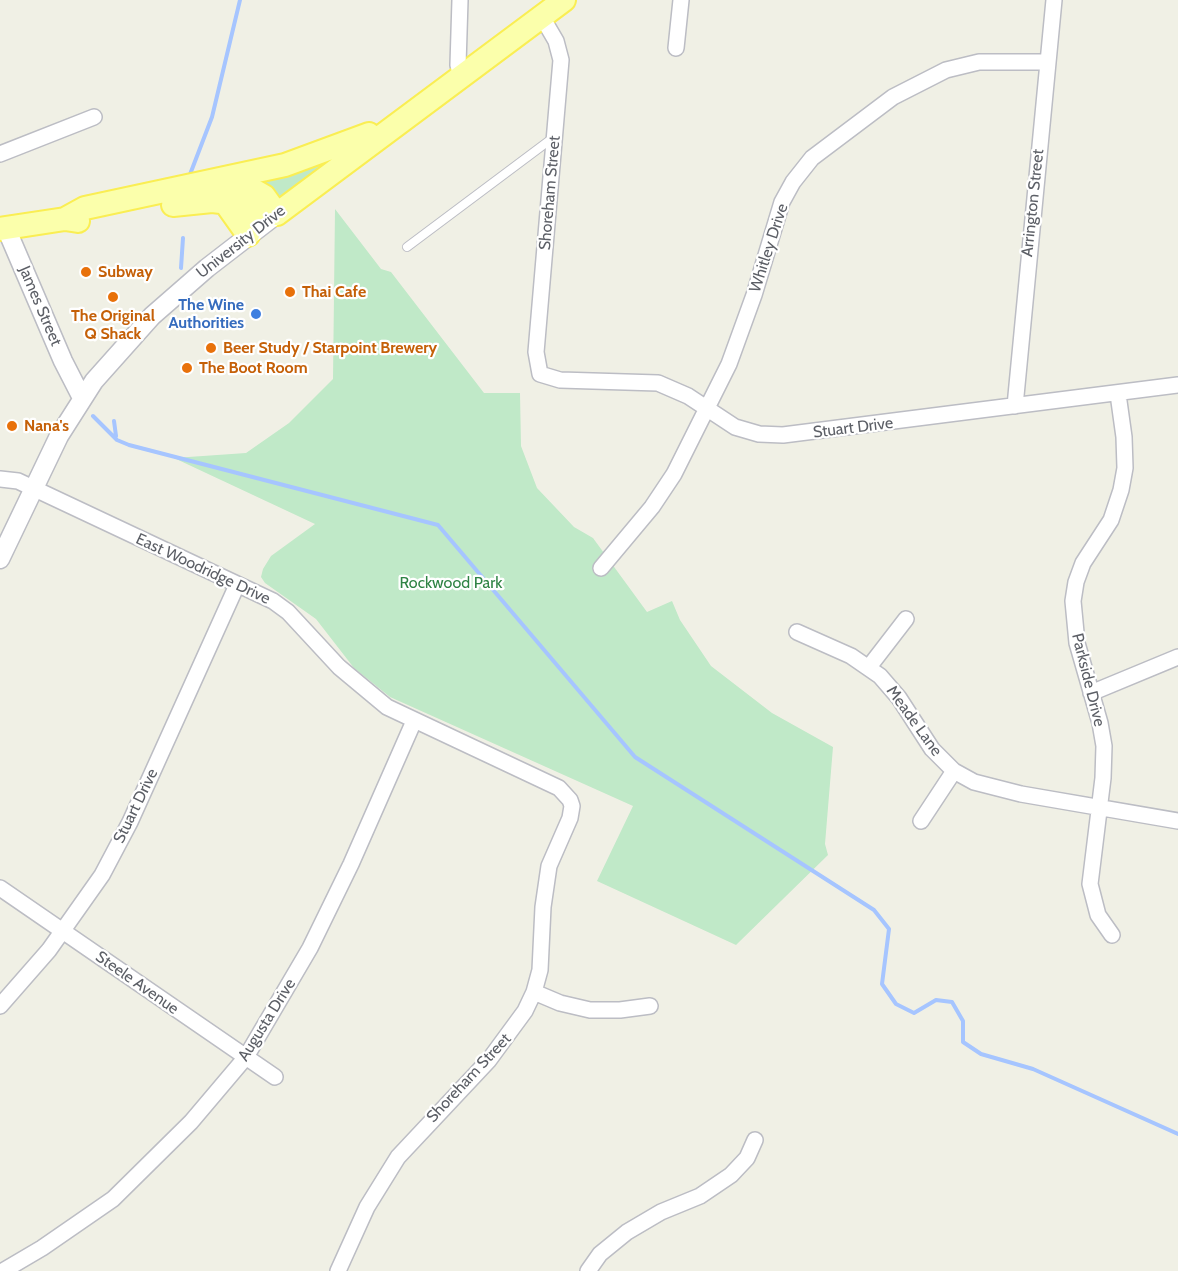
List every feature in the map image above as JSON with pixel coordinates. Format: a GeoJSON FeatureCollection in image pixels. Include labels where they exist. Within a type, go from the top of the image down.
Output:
{"type":"FeatureCollection","features":[{"type":"Feature","properties":{"kind":"main road","name":"University Drive"},"geometry":{"type":"LineString","coordinates":[[277,214],[564,0]]}},
{"type":"Feature","properties":{"kind":"main road"},"geometry":{"type":"LineString","coordinates":[[65,219],[85,208],[211,183],[310,157],[404,119]]}},
{"type":"Feature","properties":{"kind":"main road"},"geometry":{"type":"LineString","coordinates":[[211,183],[257,192],[264,196],[277,214]]}},
{"type":"Feature","properties":{"kind":"main road"},"geometry":{"type":"LineString","coordinates":[[2,223],[65,219],[82,221],[198,201],[239,204],[261,213],[277,214]]}},
{"type":"Feature","properties":{"kind":"main road"},"geometry":{"type":"LineString","coordinates":[[226,204],[248,236]]}},
{"type":"Feature","properties":{"kind":"street"},"geometry":{"type":"LineString","coordinates":[[460,0],[458,64],[461,77]]}},
{"type":"Feature","properties":{"kind":"street"},"geometry":{"type":"LineString","coordinates":[[676,48],[681,0]]}},
{"type":"Feature","properties":{"kind":"street","name":"Arrington Street"},"geometry":{"type":"LineString","coordinates":[[1014,406],[1054,0]]}},
{"type":"Feature","properties":{"kind":"street","name":"Shoreham Street"},"geometry":{"type":"LineString","coordinates":[[540,374],[536,352],[555,136],[560,50],[542,17]]}},
{"type":"Feature","properties":{"kind":"street","name":"Whitley Drive"},"geometry":{"type":"LineString","coordinates":[[601,568],[658,499],[674,474],[729,364],[782,202],[793,182],[812,158],[893,97],[935,74],[979,62],[1047,62]]}},
{"type":"Feature","properties":{"kind":"street"},"geometry":{"type":"LineString","coordinates":[[0,154],[94,117]]}},
{"type":"Feature","properties":{"kind":"street","name":"University Drive"},"geometry":{"type":"LineString","coordinates":[[0,559],[59,436],[82,398],[122,347],[152,316],[277,214]]}},
{"type":"Feature","properties":{"kind":"street","name":"James Street"},"geometry":{"type":"LineString","coordinates":[[2,223],[63,361],[82,398]]}},
{"type":"Feature","properties":{"kind":"street","name":"Stuart Drive"},"geometry":{"type":"LineString","coordinates":[[540,374],[551,379],[658,383],[681,393],[725,423],[747,431],[783,435],[1178,385]]}},
{"type":"Feature","properties":{"kind":"street","name":"Parkside Drive"},"geometry":{"type":"LineString","coordinates":[[1113,935],[1098,915],[1090,884],[1104,746],[1077,643],[1073,600],[1076,582],[1083,563],[1111,520],[1121,490],[1125,468],[1124,437],[1118,394]]}},
{"type":"Feature","properties":{"kind":"street","name":"East Woodridge Drive"},"geometry":{"type":"LineString","coordinates":[[0,479],[18,481],[273,601],[288,612],[366,692],[414,721],[559,788],[570,800]]}},
{"type":"Feature","properties":{"kind":"street","name":"Stuart Drive"},"geometry":{"type":"LineString","coordinates":[[0,1006],[29,976],[102,875],[130,822],[237,585]]}},
{"type":"Feature","properties":{"kind":"street"},"geometry":{"type":"LineString","coordinates":[[869,667],[906,619]]}},
{"type":"Feature","properties":{"kind":"street","name":"Meade Lane"},"geometry":{"type":"LineString","coordinates":[[797,632],[869,667],[899,698],[932,749],[954,771],[989,788],[1178,821]]}},
{"type":"Feature","properties":{"kind":"street"},"geometry":{"type":"LineString","coordinates":[[1091,693],[1178,657]]}},
{"type":"Feature","properties":{"kind":"street","name":"Augusta Drive"},"geometry":{"type":"LineString","coordinates":[[3,1271],[51,1242],[113,1199],[191,1122],[246,1057],[310,948],[351,864],[414,721]]}},
{"type":"Feature","properties":{"kind":"street"},"geometry":{"type":"LineString","coordinates":[[921,821],[954,771]]}},
{"type":"Feature","properties":{"kind":"street","name":"Shoreham Street"},"geometry":{"type":"LineString","coordinates":[[338,1271],[367,1207],[398,1157],[513,1031],[534,992],[543,950],[544,886],[549,866],[570,818],[572,806],[570,800]]}},
{"type":"Feature","properties":{"kind":"street","name":"Steele Avenue"},"geometry":{"type":"LineString","coordinates":[[0,888],[275,1077]]}},
{"type":"Feature","properties":{"kind":"street"},"geometry":{"type":"LineString","coordinates":[[534,992],[560,1003],[590,1010],[620,1010],[650,1006]]}},
{"type":"Feature","properties":{"kind":"street"},"geometry":{"type":"LineString","coordinates":[[588,1271],[600,1254],[627,1232],[661,1212],[700,1196],[731,1176],[747,1158],[755,1140]]}},
{"type":"Feature","properties":{"kind":"lane"},"geometry":{"type":"LineString","coordinates":[[407,248],[555,136]]}},
{"type":"Feature","properties":{"kind":"green space"},"geometry":{"type":"Polygon","coordinates":[[[338,154],[278,198],[254,183],[338,154]]]}},
{"type":"Feature","properties":{"kind":"green space","name":"Rockwood Park"},"geometry":{"type":"Polygon","coordinates":[[[335,209],[381,269],[391,272],[484,393],[520,393],[521,446],[537,488],[574,527],[593,538],[647,612],[672,601],[680,620],[711,666],[772,713],[833,747],[825,844],[828,855],[736,945],[597,881],[633,806],[390,697],[354,668],[316,619],[265,583],[261,577],[271,556],[315,524],[174,458],[246,453],[289,423],[333,379],[335,209]]]}},
{"type":"Feature","properties":{"kind":"waterway"},"geometry":{"type":"LineString","coordinates":[[189,177],[212,117],[240,0]]}},
{"type":"Feature","properties":{"kind":"waterway"},"geometry":{"type":"LineString","coordinates":[[181,268],[183,238]]}},
{"type":"Feature","properties":{"kind":"waterway"},"geometry":{"type":"LineString","coordinates":[[93,416],[117,440],[129,445],[438,525],[635,757],[874,910],[889,929],[882,984],[896,1004],[914,1013],[936,1000],[952,1002],[963,1021],[963,1042],[981,1054],[1033,1069],[1178,1134]]}},
{"type":"Feature","properties":{"kind":"waterway"},"geometry":{"type":"LineString","coordinates":[[114,421],[116,436]]}},
{"type":"Feature","properties":{"kind":"place","name":"Subway"},"geometry":{"type":"Point","coordinates":[86,272]}},
{"type":"Feature","properties":{"kind":"place","name":"Thai Cafe"},"geometry":{"type":"Point","coordinates":[290,292]}},
{"type":"Feature","properties":{"kind":"place","name":"The Original Q Shack"},"geometry":{"type":"Point","coordinates":[113,297]}},
{"type":"Feature","properties":{"kind":"place","name":"The Wine Authorities"},"geometry":{"type":"Point","coordinates":[256,314]}},
{"type":"Feature","properties":{"kind":"place","name":"Beer Study / Starpoint Brewery"},"geometry":{"type":"Point","coordinates":[211,348]}},
{"type":"Feature","properties":{"kind":"place","name":"The Boot Room"},"geometry":{"type":"Point","coordinates":[187,368]}},
{"type":"Feature","properties":{"kind":"place","name":"Nana's"},"geometry":{"type":"Point","coordinates":[12,426]}}]}
